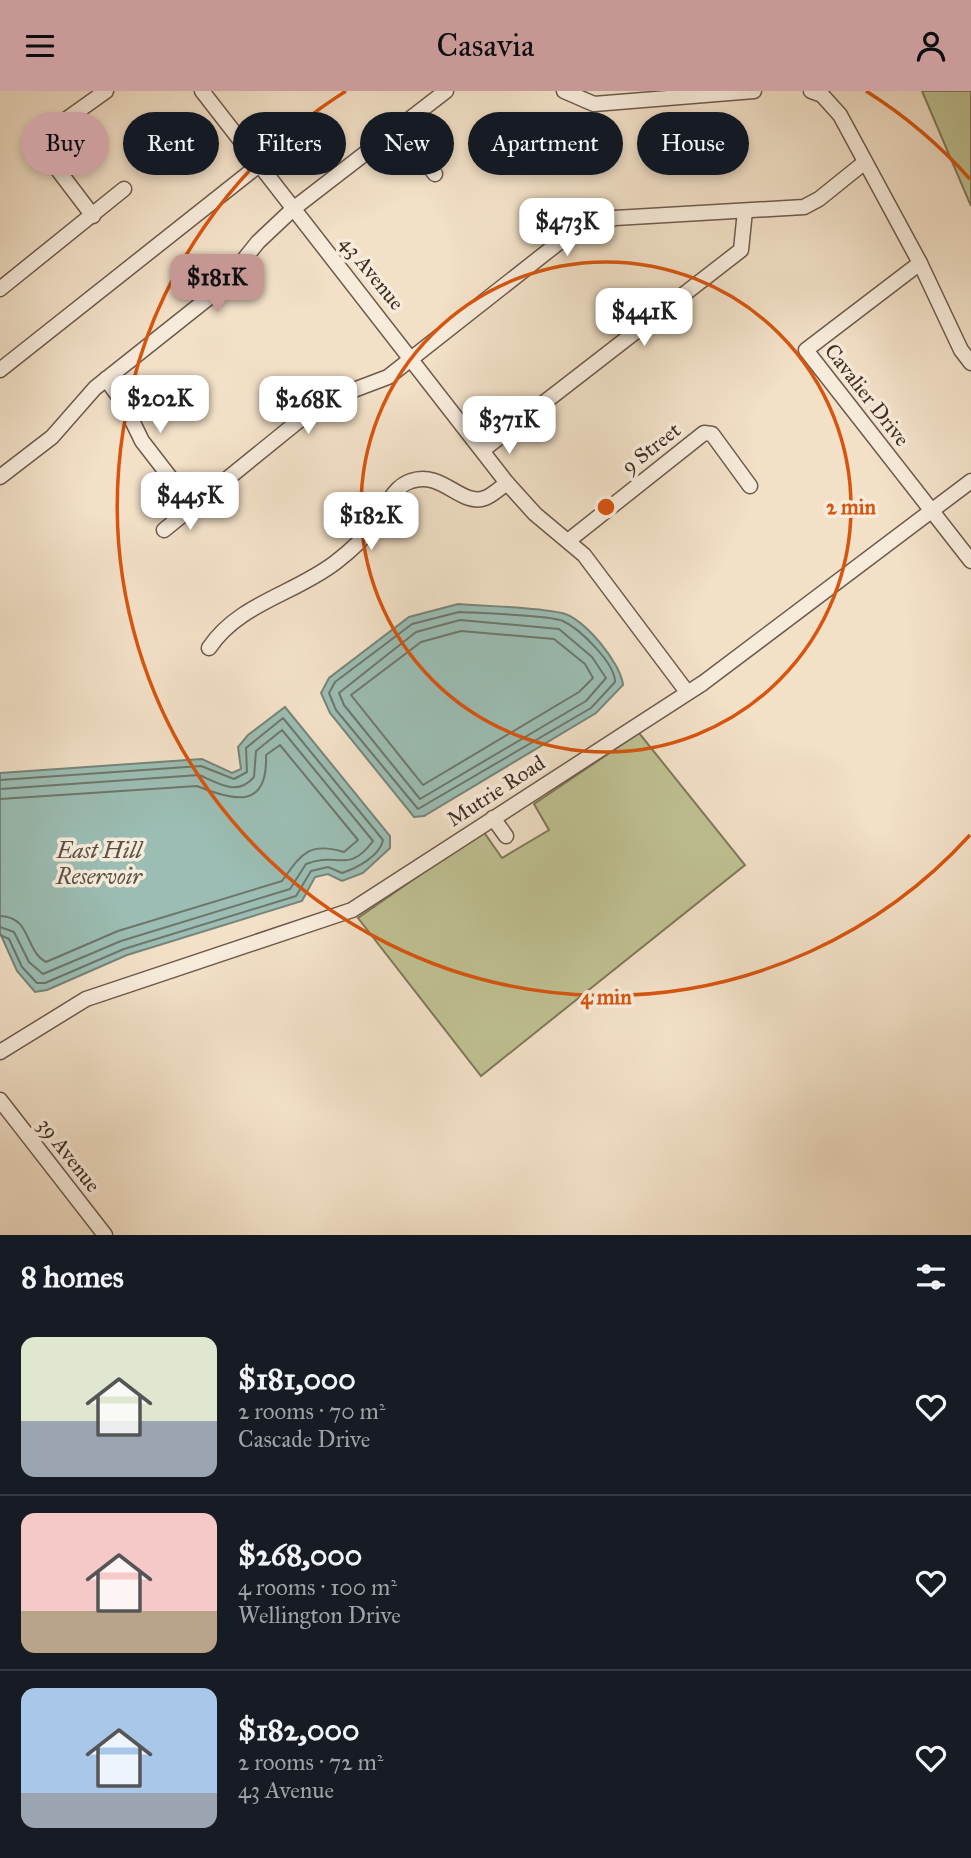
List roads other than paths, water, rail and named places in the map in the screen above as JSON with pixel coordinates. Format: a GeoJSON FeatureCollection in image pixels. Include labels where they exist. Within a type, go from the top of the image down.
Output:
{"type":"FeatureCollection","features":[{"type":"Feature","properties":{"kind":"street"},"geometry":{"type":"LineString","coordinates":[[93,216],[36,141],[106,91]]}},
{"type":"Feature","properties":{"kind":"street","name":"43 Avenue"},"geometry":{"type":"LineString","coordinates":[[202,91],[233,131]]}},
{"type":"Feature","properties":{"kind":"street"},"geometry":{"type":"LineString","coordinates":[[419,112],[446,91]]}},
{"type":"Feature","properties":{"kind":"street"},"geometry":{"type":"LineString","coordinates":[[564,91],[594,104],[674,95],[754,91]]}},
{"type":"Feature","properties":{"kind":"street"},"geometry":{"type":"LineString","coordinates":[[811,91],[822,95],[840,115],[920,263],[961,350],[971,363]]}},
{"type":"Feature","properties":{"kind":"street"},"geometry":{"type":"LineString","coordinates":[[1,475],[51,437],[106,379],[221,288],[258,242],[293,209],[360,157]]}},
{"type":"Feature","properties":{"kind":"street"},"geometry":{"type":"LineString","coordinates":[[164,530],[322,402],[388,377],[571,233],[615,218],[804,207],[820,199],[865,162]]}},
{"type":"Feature","properties":{"kind":"street"},"geometry":{"type":"LineString","coordinates":[[0,370],[247,175]]}},
{"type":"Feature","properties":{"kind":"street","name":"43 Avenue"},"geometry":{"type":"LineString","coordinates":[[268,175],[484,450],[507,483],[535,514],[584,555],[687,692]]}},
{"type":"Feature","properties":{"kind":"street"},"geometry":{"type":"LineString","coordinates":[[0,289],[124,189]]}},
{"type":"Feature","properties":{"kind":"street"},"geometry":{"type":"LineString","coordinates":[[484,450],[741,250],[745,211]]}},
{"type":"Feature","properties":{"kind":"street","name":"Cavalier Drive"},"geometry":{"type":"LineString","coordinates":[[920,263],[806,350],[931,512]]}},
{"type":"Feature","properties":{"kind":"street"},"geometry":{"type":"LineString","coordinates":[[106,379],[124,404],[142,441],[193,507]]}},
{"type":"Feature","properties":{"kind":"street","name":"9 Street"},"geometry":{"type":"LineString","coordinates":[[568,541],[704,433],[712,434],[750,486]]}},
{"type":"Feature","properties":{"kind":"street"},"geometry":{"type":"LineString","coordinates":[[209,648],[221,629],[261,603],[310,580],[337,561],[373,526],[393,494],[407,482],[421,478],[437,480],[469,498],[485,498],[507,483]]}},
{"type":"Feature","properties":{"kind":"street","name":"Mutrie Road"},"geometry":{"type":"LineString","coordinates":[[0,1052],[86,999],[352,910],[687,692],[971,481]]}},
{"type":"Feature","properties":{"kind":"street"},"geometry":{"type":"LineString","coordinates":[[931,512],[971,561]]}},
{"type":"Feature","properties":{"kind":"street"},"geometry":{"type":"LineString","coordinates":[[493,818],[506,836]]}},
{"type":"Feature","properties":{"kind":"street","name":"39 Avenue"},"geometry":{"type":"LineString","coordinates":[[0,1100],[105,1235]]}},
{"type":"Feature","properties":{"kind":"water"},"geometry":{"type":"Polygon","coordinates":[[[458,604],[537,609],[571,616],[600,642],[616,665],[623,685],[596,713],[424,816],[414,817],[330,713],[321,693],[329,678],[409,617],[458,604]]]}},
{"type":"Feature","properties":{"kind":"water","name":"East Hill Reservoir"},"geometry":{"type":"Polygon","coordinates":[[[285,707],[390,836],[390,848],[363,873],[342,881],[328,874],[315,877],[302,901],[127,955],[47,990],[35,992],[17,971],[0,933],[0,773],[202,759],[232,773],[241,769],[238,747],[248,735],[285,707]]]}}]}
